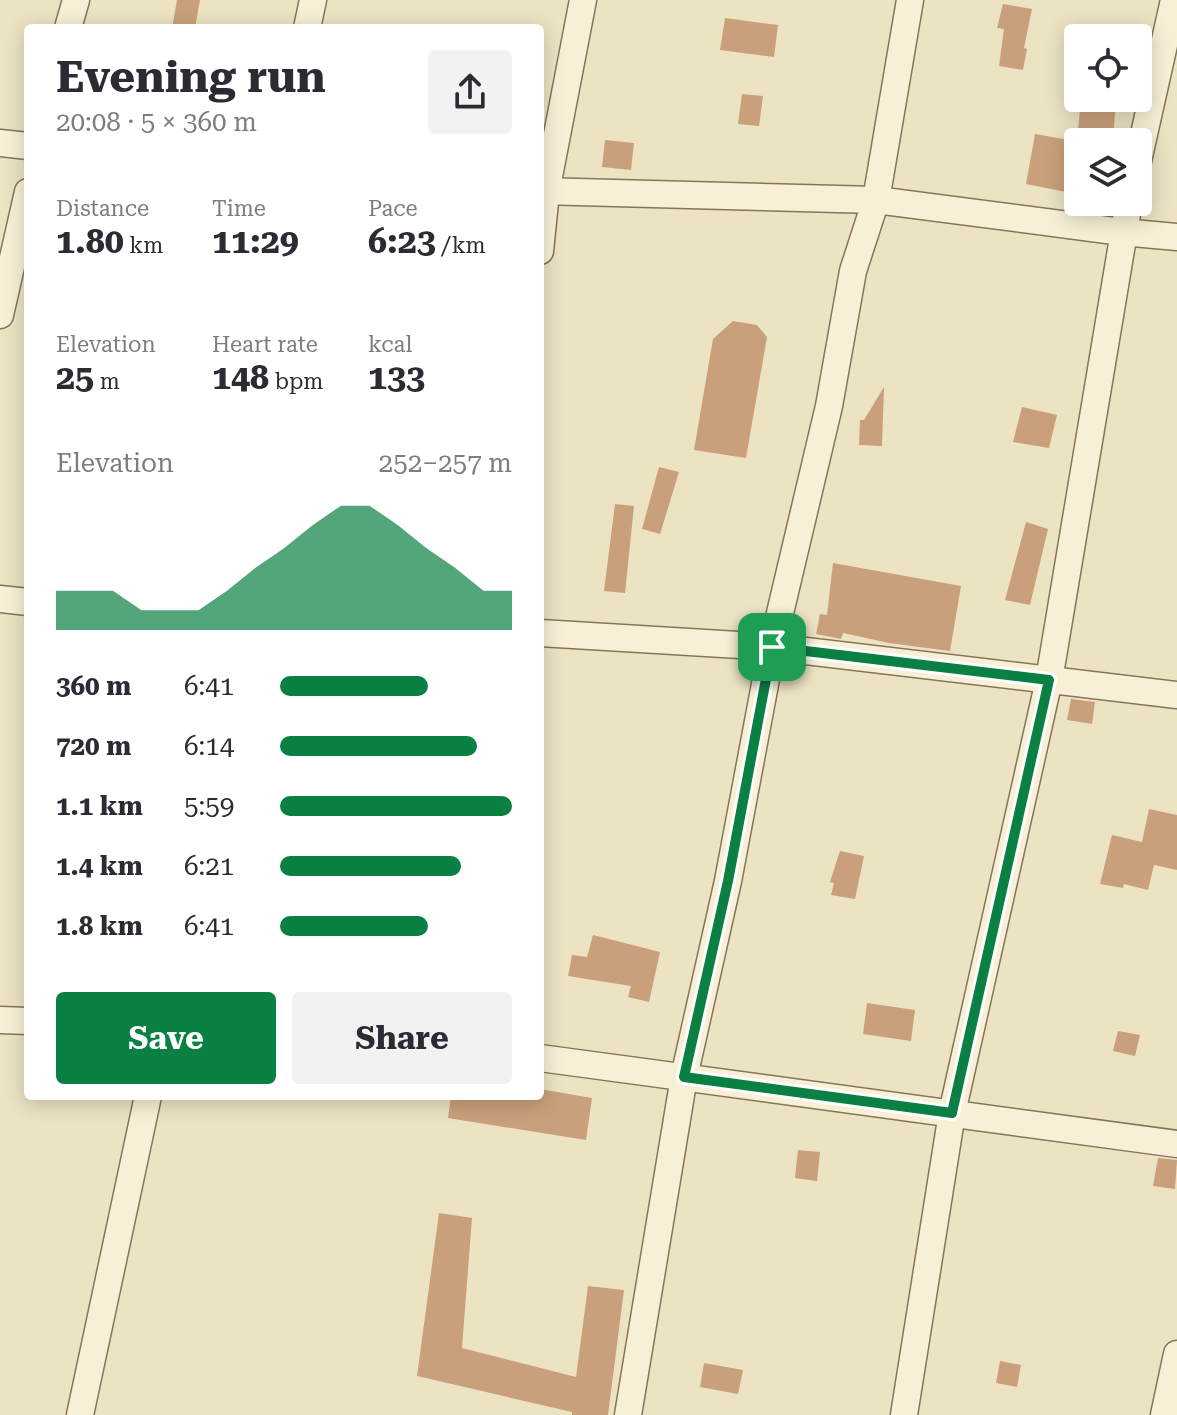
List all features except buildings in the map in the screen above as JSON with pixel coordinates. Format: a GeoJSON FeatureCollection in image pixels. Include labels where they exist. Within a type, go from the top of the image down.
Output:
{"type":"FeatureCollection","features":[{"type":"Feature","properties":{"kind":"street"},"geometry":{"type":"LineString","coordinates":[[69,24],[76,0]]}},
{"type":"Feature","properties":{"kind":"street"},"geometry":{"type":"LineString","coordinates":[[308,24],[313,0]]}},
{"type":"Feature","properties":{"kind":"street"},"geometry":{"type":"LineString","coordinates":[[544,187],[583,0]]}},
{"type":"Feature","properties":{"kind":"street"},"geometry":{"type":"LineString","coordinates":[[628,1415],[684,1077],[728,881],[772,647],[829,406],[853,271],[876,200],[910,0]]}},
{"type":"Feature","properties":{"kind":"street"},"geometry":{"type":"LineString","coordinates":[[1145,128],[1174,0]]}},
{"type":"Feature","properties":{"kind":"street"},"geometry":{"type":"LineString","coordinates":[[0,143],[24,146]]}},
{"type":"Feature","properties":{"kind":"street"},"geometry":{"type":"LineString","coordinates":[[544,192],[876,200],[1177,237]]}},
{"type":"Feature","properties":{"kind":"street"},"geometry":{"type":"LineString","coordinates":[[0,315],[24,210]]}},
{"type":"Feature","properties":{"kind":"street"},"geometry":{"type":"LineString","coordinates":[[904,1415],[952,1113],[1049,680],[1126,216]]}},
{"type":"Feature","properties":{"kind":"street"},"geometry":{"type":"LineString","coordinates":[[0,599],[24,602]]}},
{"type":"Feature","properties":{"kind":"street"},"geometry":{"type":"LineString","coordinates":[[544,633],[772,647],[1177,695]]}},
{"type":"Feature","properties":{"kind":"street"},"geometry":{"type":"LineString","coordinates":[[0,1020],[24,1021]]}},
{"type":"Feature","properties":{"kind":"street"},"geometry":{"type":"LineString","coordinates":[[544,1059],[1177,1144]]}},
{"type":"Feature","properties":{"kind":"street"},"geometry":{"type":"LineString","coordinates":[[80,1415],[147,1100]]}},
{"type":"Feature","properties":{"kind":"street"},"geometry":{"type":"LineString","coordinates":[[1164,1415],[1177,1354]]}},
{"type":"Feature","properties":{"kind":"route"},"geometry":{"type":"LineString","coordinates":[[772,647],[1049,680],[952,1113],[684,1077],[728,881],[772,647]]}}]}
